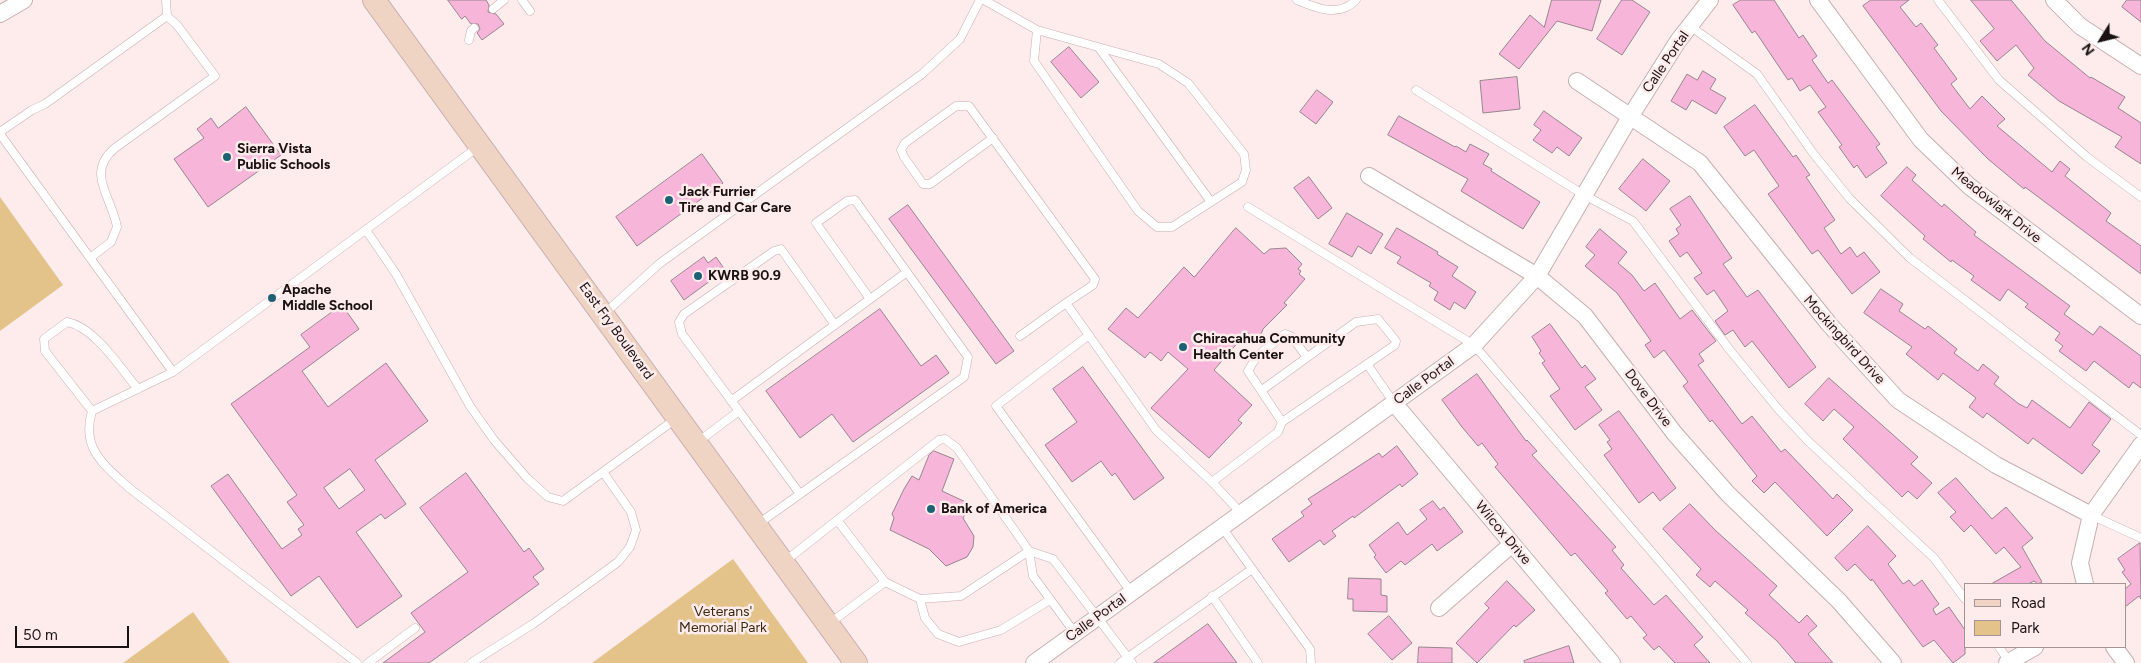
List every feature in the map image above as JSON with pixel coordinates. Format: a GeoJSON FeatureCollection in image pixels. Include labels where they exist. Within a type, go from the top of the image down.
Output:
{"type":"FeatureCollection","features":[{"type":"Feature","properties":{"kind":"main road","name":"East Fry Boulevard"},"geometry":{"type":"LineString","coordinates":[[374,0],[856,663]]}},
{"type":"Feature","properties":{"kind":"street"},"geometry":{"type":"LineString","coordinates":[[0,14],[24,0]]}},
{"type":"Feature","properties":{"kind":"street","name":"Calle Portal"},"geometry":{"type":"LineString","coordinates":[[1034,663],[1240,512],[1474,345],[1537,276],[1630,117],[1690,26],[1710,0]]}},
{"type":"Feature","properties":{"kind":"street","name":"Meadowlark Drive"},"geometry":{"type":"LineString","coordinates":[[1818,0],[1921,140],[1969,186],[2141,316]]}},
{"type":"Feature","properties":{"kind":"street"},"geometry":{"type":"LineString","coordinates":[[2054,0],[2080,26],[2141,66]]}},
{"type":"Feature","properties":{"kind":"street","name":"Mockingbird Drive"},"geometry":{"type":"LineString","coordinates":[[1577,81],[1700,163],[1829,324],[1898,400],[1996,465],[2091,515]]}},
{"type":"Feature","properties":{"kind":"street","name":"Dove Drive"},"geometry":{"type":"LineString","coordinates":[[1369,176],[1537,276],[1585,316],[1676,434],[1728,494],[1840,601],[1893,663]]}},
{"type":"Feature","properties":{"kind":"street","name":"Wilcox Drive"},"geometry":{"type":"LineString","coordinates":[[1394,403],[1612,663]]}},
{"type":"Feature","properties":{"kind":"street"},"geometry":{"type":"LineString","coordinates":[[2085,583],[2080,562],[2091,515],[2141,445]]}},
{"type":"Feature","properties":{"kind":"street"},"geometry":{"type":"LineString","coordinates":[[1439,608],[1512,544]]}},
{"type":"Feature","properties":{"kind":"street"},"geometry":{"type":"LineString","coordinates":[[2009,662],[2033,648]]}},
{"type":"Feature","properties":{"kind":"street"},"geometry":{"type":"LineString","coordinates":[[2115,648],[2126,663]]}},
{"type":"Feature","properties":{"kind":"lane"},"geometry":{"type":"LineString","coordinates":[[90,258],[111,242],[117,227],[102,182],[101,167],[103,160],[115,148],[215,76],[178,25],[167,16],[166,0]]}},
{"type":"Feature","properties":{"kind":"lane"},"geometry":{"type":"LineString","coordinates":[[493,9],[504,0]]}},
{"type":"Feature","properties":{"kind":"lane"},"geometry":{"type":"LineString","coordinates":[[522,0],[530,11]]}},
{"type":"Feature","properties":{"kind":"lane"},"geometry":{"type":"LineString","coordinates":[[604,314],[659,264],[922,74],[960,39],[980,0]]}},
{"type":"Feature","properties":{"kind":"lane"},"geometry":{"type":"LineString","coordinates":[[984,0],[1037,30],[1158,64],[1188,83],[1244,154],[1246,170],[1242,182],[1172,227],[1157,227],[1138,211],[1034,61],[1037,30]]}},
{"type":"Feature","properties":{"kind":"lane"},"geometry":{"type":"LineString","coordinates":[[1297,0],[1324,11],[1350,6],[1356,0]]}},
{"type":"Feature","properties":{"kind":"lane"},"geometry":{"type":"LineString","coordinates":[[1938,0],[1999,80],[2087,157],[2141,197]]}},
{"type":"Feature","properties":{"kind":"lane"},"geometry":{"type":"LineString","coordinates":[[167,16],[45,104],[32,110],[0,133],[173,372]]}},
{"type":"Feature","properties":{"kind":"lane"},"geometry":{"type":"LineString","coordinates":[[1690,26],[1757,74],[1813,153],[1850,199],[1910,258],[2141,435]]}},
{"type":"Feature","properties":{"kind":"lane"},"geometry":{"type":"LineString","coordinates":[[469,40],[471,31],[474,28]]}},
{"type":"Feature","properties":{"kind":"lane"},"geometry":{"type":"LineString","coordinates":[[1099,48],[1211,202]]}},
{"type":"Feature","properties":{"kind":"lane"},"geometry":{"type":"LineString","coordinates":[[1416,90],[1584,195],[1634,222],[1642,230],[1729,349],[1779,410],[1808,441],[1934,558],[1964,598]]}},
{"type":"Feature","properties":{"kind":"lane"},"geometry":{"type":"LineString","coordinates":[[993,138],[930,184],[923,184],[904,158],[901,150],[905,143],[956,106],[969,106],[993,138],[1095,279],[1090,288],[1020,336]]}},
{"type":"Feature","properties":{"kind":"lane"},"geometry":{"type":"LineString","coordinates":[[92,411],[173,372],[480,146]]}},
{"type":"Feature","properties":{"kind":"lane"},"geometry":{"type":"LineString","coordinates":[[756,525],[964,377],[968,357],[855,200],[847,201],[816,223],[870,299]]}},
{"type":"Feature","properties":{"kind":"lane"},"geometry":{"type":"LineString","coordinates":[[1248,207],[1474,345],[1747,663]]}},
{"type":"Feature","properties":{"kind":"lane"},"geometry":{"type":"LineString","coordinates":[[366,230],[396,274],[470,406],[494,440],[526,478],[548,496],[563,501],[679,417]]}},
{"type":"Feature","properties":{"kind":"lane"},"geometry":{"type":"LineString","coordinates":[[800,494],[682,334],[679,322],[684,314],[774,251],[780,249],[835,325]]}},
{"type":"Feature","properties":{"kind":"lane"},"geometry":{"type":"LineString","coordinates":[[731,401],[907,272]]}},
{"type":"Feature","properties":{"kind":"lane"},"geometry":{"type":"LineString","coordinates":[[1066,303],[1156,430],[1212,482],[1240,512]]}},
{"type":"Feature","properties":{"kind":"lane"},"geometry":{"type":"LineString","coordinates":[[1212,482],[1278,432],[1282,422],[1396,345],[1396,342],[1378,318],[1356,322],[1306,356],[1262,390]]}},
{"type":"Feature","properties":{"kind":"lane"},"geometry":{"type":"LineString","coordinates":[[92,411],[45,351],[44,339],[67,322],[78,324],[89,331],[138,390]]}},
{"type":"Feature","properties":{"kind":"lane"},"geometry":{"type":"LineString","coordinates":[[1282,422],[1248,371],[1257,356],[1285,334],[1292,337],[1306,356]]}},
{"type":"Feature","properties":{"kind":"lane"},"geometry":{"type":"LineString","coordinates":[[1089,335],[996,406],[1131,592]]}},
{"type":"Feature","properties":{"kind":"lane"},"geometry":{"type":"LineString","coordinates":[[1367,364],[1394,403]]}},
{"type":"Feature","properties":{"kind":"lane"},"geometry":{"type":"LineString","coordinates":[[92,411],[88,426],[90,441],[106,467],[128,487],[357,663]]}},
{"type":"Feature","properties":{"kind":"lane"},"geometry":{"type":"LineString","coordinates":[[697,443],[739,412]]}},
{"type":"Feature","properties":{"kind":"lane"},"geometry":{"type":"LineString","coordinates":[[783,562],[939,440],[945,439],[958,448],[1029,551],[1033,576],[1075,633]]}},
{"type":"Feature","properties":{"kind":"lane"},"geometry":{"type":"LineString","coordinates":[[471,663],[533,624],[618,562],[630,547],[636,530],[631,512],[603,472]]}},
{"type":"Feature","properties":{"kind":"lane"},"geometry":{"type":"LineString","coordinates":[[2091,515],[2141,538]]}},
{"type":"Feature","properties":{"kind":"lane"},"geometry":{"type":"LineString","coordinates":[[837,520],[884,582],[920,599],[962,596],[1029,551]]}},
{"type":"Feature","properties":{"kind":"lane"},"geometry":{"type":"LineString","coordinates":[[1221,526],[1310,649],[1311,663]]}},
{"type":"Feature","properties":{"kind":"lane"},"geometry":{"type":"LineString","coordinates":[[1029,551],[1053,559],[1130,660]]}},
{"type":"Feature","properties":{"kind":"lane"},"geometry":{"type":"LineString","coordinates":[[1120,663],[1130,660],[1212,596],[1252,569]]}},
{"type":"Feature","properties":{"kind":"lane"},"geometry":{"type":"LineString","coordinates":[[828,624],[884,582]]}},
{"type":"Feature","properties":{"kind":"lane"},"geometry":{"type":"LineString","coordinates":[[1212,596],[1258,663]]}},
{"type":"Feature","properties":{"kind":"lane"},"geometry":{"type":"LineString","coordinates":[[920,599],[924,618],[938,634],[959,642],[1001,630],[1050,600]]}},
{"type":"Feature","properties":{"kind":"lane"},"geometry":{"type":"LineString","coordinates":[[368,663],[415,628]]}},
{"type":"Feature","properties":{"kind":"lane"},"geometry":{"type":"LineString","coordinates":[[2000,648],[2009,662]]}},
{"type":"Feature","properties":{"kind":"green space"},"geometry":{"type":"Polygon","coordinates":[[[0,197],[63,285],[0,331],[0,197]]]}},
{"type":"Feature","properties":{"kind":"green space","name":"Veterans' Memorial Park"},"geometry":{"type":"Polygon","coordinates":[[[733,559],[808,663],[592,663],[733,559]]]}},
{"type":"Feature","properties":{"kind":"green space"},"geometry":{"type":"Polygon","coordinates":[[[193,612],[230,663],[123,663],[193,612]]]}},
{"type":"Feature","properties":{"kind":"building"},"geometry":{"type":"Polygon","coordinates":[[[448,0],[486,0],[489,5],[488,12],[496,14],[504,24],[482,40],[477,33],[480,29],[478,24],[471,24],[465,16],[462,19],[448,0]]]}},
{"type":"Feature","properties":{"kind":"building"},"geometry":{"type":"Polygon","coordinates":[[[1552,0],[1601,0],[1592,31],[1557,21],[1519,69],[1499,54],[1530,15],[1544,27],[1552,0]]]}},
{"type":"Feature","properties":{"kind":"building"},"geometry":{"type":"Polygon","coordinates":[[[1622,0],[1632,0],[1650,12],[1622,55],[1597,39],[1622,0]]]}},
{"type":"Feature","properties":{"kind":"building"},"geometry":{"type":"Polygon","coordinates":[[[1741,0],[1774,0],[1799,38],[1803,35],[1817,56],[1812,60],[1828,83],[1832,80],[1880,144],[1876,147],[1887,163],[1866,178],[1857,165],[1854,168],[1839,147],[1842,145],[1818,112],[1826,107],[1810,85],[1800,91],[1792,78],[1788,80],[1755,31],[1752,33],[1733,5],[1741,0]]]}},
{"type":"Feature","properties":{"kind":"building"},"geometry":{"type":"Polygon","coordinates":[[[1871,0],[1909,0],[1900,7],[1916,27],[1921,23],[1938,45],[1934,48],[1957,79],[1951,84],[1970,109],[1982,96],[2005,119],[1997,126],[2052,172],[2060,161],[2070,169],[2065,176],[2111,213],[2106,221],[2141,246],[2141,274],[2025,187],[2024,189],[1988,159],[1941,111],[1863,6],[1871,0]]]}},
{"type":"Feature","properties":{"kind":"building"},"geometry":{"type":"Polygon","coordinates":[[[1971,0],[2011,0],[2045,41],[2090,78],[2125,97],[2118,108],[2141,123],[2141,164],[2115,147],[2122,137],[2059,101],[2028,75],[2034,68],[2016,45],[1997,61],[1980,41],[1994,29],[1971,0]]]}},
{"type":"Feature","properties":{"kind":"building"},"geometry":{"type":"Polygon","coordinates":[[[2127,0],[2141,0],[2141,22],[2122,7],[2127,0]]]}},
{"type":"Feature","properties":{"kind":"building"},"geometry":{"type":"Polygon","coordinates":[[[1069,47],[1099,82],[1081,98],[1051,62],[1069,47]]]}},
{"type":"Feature","properties":{"kind":"building"},"geometry":{"type":"Polygon","coordinates":[[[1703,71],[1716,79],[1710,89],[1726,98],[1716,114],[1692,100],[1686,110],[1671,101],[1687,74],[1697,80],[1703,71]]]}},
{"type":"Feature","properties":{"kind":"building"},"geometry":{"type":"Polygon","coordinates":[[[1517,77],[1520,109],[1483,113],[1480,81],[1517,77]]]}},
{"type":"Feature","properties":{"kind":"building"},"geometry":{"type":"Polygon","coordinates":[[[1317,90],[1333,102],[1316,124],[1300,112],[1317,90]]]}},
{"type":"Feature","properties":{"kind":"building"},"geometry":{"type":"Polygon","coordinates":[[[1755,105],[1793,157],[1796,155],[1810,175],[1806,177],[1835,220],[1824,228],[1841,254],[1850,247],[1857,257],[1864,252],[1880,272],[1852,294],[1818,250],[1812,254],[1768,194],[1779,186],[1754,150],[1745,156],[1724,127],[1755,105]]]}},
{"type":"Feature","properties":{"kind":"building","name":"Sierra Vista Public Schools"},"geometry":{"type":"Polygon","coordinates":[[[246,107],[281,155],[208,207],[174,159],[204,138],[197,129],[211,118],[218,128],[246,107]]]}},
{"type":"Feature","properties":{"kind":"building"},"geometry":{"type":"Polygon","coordinates":[[[1544,111],[1582,138],[1569,156],[1557,147],[1552,153],[1533,140],[1541,130],[1534,125],[1544,111]]]}},
{"type":"Feature","properties":{"kind":"building"},"geometry":{"type":"Polygon","coordinates":[[[1399,116],[1466,152],[1470,144],[1489,154],[1483,164],[1540,202],[1523,229],[1461,191],[1468,179],[1388,135],[1399,116]]]}},
{"type":"Feature","properties":{"kind":"building","name":"Jack Furrier Tire and Car Care"},"geometry":{"type":"Polygon","coordinates":[[[702,154],[723,183],[637,246],[616,217],[702,154]]]}},
{"type":"Feature","properties":{"kind":"building"},"geometry":{"type":"Polygon","coordinates":[[[1643,159],[1670,181],[1646,211],[1619,189],[1643,159]]]}},
{"type":"Feature","properties":{"kind":"building"},"geometry":{"type":"Polygon","coordinates":[[[1907,167],[1916,175],[1912,180],[1942,207],[1944,204],[1976,232],[1974,235],[2070,306],[2064,314],[2093,335],[2100,326],[2141,356],[2141,388],[2133,382],[2129,388],[2094,361],[2086,371],[2059,351],[2063,346],[2055,340],[2060,333],[2025,307],[2028,304],[2008,289],[2000,301],[1971,280],[1974,276],[1952,260],[1951,262],[1923,239],[1925,236],[1881,196],[1907,167]]]}},
{"type":"Feature","properties":{"kind":"building"},"geometry":{"type":"Polygon","coordinates":[[[1309,177],[1332,208],[1318,219],[1294,188],[1309,177]]]}},
{"type":"Feature","properties":{"kind":"building"},"geometry":{"type":"Polygon","coordinates":[[[1690,196],[1732,258],[1723,264],[1747,297],[1758,290],[1816,367],[1789,388],[1752,341],[1745,347],[1733,330],[1725,335],[1715,321],[1728,311],[1714,290],[1707,295],[1694,278],[1702,273],[1687,252],[1680,257],[1669,241],[1679,234],[1676,229],[1681,225],[1670,209],[1690,196]]]}},
{"type":"Feature","properties":{"kind":"building"},"geometry":{"type":"Polygon","coordinates":[[[908,205],[1014,351],[996,364],[889,219],[908,205]]]}},
{"type":"Feature","properties":{"kind":"building"},"geometry":{"type":"Polygon","coordinates":[[[1347,213],[1383,234],[1371,254],[1358,246],[1352,257],[1329,244],[1347,213]]]}},
{"type":"Feature","properties":{"kind":"building","name":"Chiracahua Community Health Center"},"geometry":{"type":"Polygon","coordinates":[[[1236,228],[1264,254],[1270,249],[1286,248],[1302,264],[1298,269],[1301,271],[1299,274],[1305,279],[1284,303],[1287,305],[1263,329],[1258,343],[1247,332],[1214,370],[1252,405],[1238,420],[1242,423],[1209,458],[1151,408],[1188,369],[1168,352],[1161,361],[1150,352],[1145,358],[1108,329],[1126,308],[1138,318],[1184,267],[1194,277],[1236,228]]]}},
{"type":"Feature","properties":{"kind":"building"},"geometry":{"type":"Polygon","coordinates":[[[1397,228],[1438,252],[1437,254],[1458,267],[1452,276],[1476,292],[1465,309],[1454,302],[1450,310],[1434,300],[1438,292],[1429,286],[1431,283],[1397,263],[1401,257],[1385,248],[1397,228]]]}},
{"type":"Feature","properties":{"kind":"building"},"geometry":{"type":"Polygon","coordinates":[[[1600,229],[1627,252],[1618,263],[1632,275],[1644,291],[1655,283],[1680,319],[1692,310],[1716,341],[1699,354],[1704,361],[1698,365],[1742,424],[1752,416],[1781,452],[1785,449],[1833,499],[1837,494],[1853,510],[1827,536],[1775,482],[1764,493],[1752,481],[1757,476],[1712,420],[1710,422],[1683,386],[1688,382],[1664,350],[1654,358],[1645,345],[1651,341],[1617,293],[1585,266],[1595,255],[1586,247],[1600,229]]]}},
{"type":"Feature","properties":{"kind":"building","name":"KWRB 90.9"},"geometry":{"type":"Polygon","coordinates":[[[704,257],[708,263],[716,257],[725,270],[684,300],[671,281],[704,257]]]}},
{"type":"Feature","properties":{"kind":"building"},"geometry":{"type":"Polygon","coordinates":[[[1881,289],[1903,304],[1899,311],[1925,329],[1928,326],[1957,349],[1954,353],[1978,371],[1983,364],[1999,377],[1994,384],[2019,404],[2027,408],[2032,400],[2070,428],[2089,402],[2111,419],[2092,445],[2100,451],[2082,474],[2033,438],[2028,444],[1987,413],[1983,418],[1969,407],[1976,398],[1943,373],[1938,380],[1906,354],[1912,347],[1864,313],[1881,289]]]}},
{"type":"Feature","properties":{"kind":"building"},"geometry":{"type":"Polygon","coordinates":[[[342,305],[359,329],[302,371],[328,407],[386,363],[428,421],[375,460],[406,504],[385,519],[381,514],[356,532],[402,596],[357,628],[319,576],[291,596],[211,486],[228,474],[282,549],[302,535],[298,529],[304,525],[287,502],[297,495],[231,404],[310,347],[301,335],[342,305]],[[350,469],[324,488],[339,509],[365,490],[350,469]]]}},
{"type":"Feature","properties":{"kind":"building"},"geometry":{"type":"Polygon","coordinates":[[[880,309],[921,366],[936,355],[949,373],[853,442],[832,414],[800,438],[766,391],[880,309]]]}},
{"type":"Feature","properties":{"kind":"building"},"geometry":{"type":"Polygon","coordinates":[[[1550,324],[1582,368],[1585,365],[1596,379],[1585,387],[1602,410],[1575,430],[1550,396],[1560,389],[1542,363],[1545,361],[1532,337],[1550,324]]]}},
{"type":"Feature","properties":{"kind":"building"},"geometry":{"type":"Polygon","coordinates":[[[1083,367],[1164,478],[1134,500],[1115,473],[1112,476],[1101,461],[1072,482],[1045,445],[1077,422],[1053,389],[1083,367]]]}},
{"type":"Feature","properties":{"kind":"building"},"geometry":{"type":"Polygon","coordinates":[[[1477,374],[1526,441],[1537,451],[1532,455],[1616,547],[1612,550],[1624,565],[1621,568],[1654,605],[1666,595],[1703,637],[1694,645],[1710,663],[1675,663],[1659,646],[1654,650],[1643,638],[1647,635],[1631,616],[1627,619],[1605,593],[1608,591],[1575,553],[1571,556],[1495,467],[1498,464],[1482,443],[1478,446],[1462,427],[1442,400],[1477,374]]]}},
{"type":"Feature","properties":{"kind":"building"},"geometry":{"type":"Polygon","coordinates":[[[1829,378],[1918,457],[1911,464],[1932,483],[1917,499],[1908,491],[1902,497],[1843,439],[1854,427],[1834,409],[1823,421],[1805,404],[1829,378]]]}},
{"type":"Feature","properties":{"kind":"building"},"geometry":{"type":"Polygon","coordinates":[[[1619,411],[1676,488],[1660,501],[1653,492],[1639,503],[1604,455],[1612,449],[1607,442],[1610,440],[1599,425],[1619,411]]]}},
{"type":"Feature","properties":{"kind":"building"},"geometry":{"type":"Polygon","coordinates":[[[1397,446],[1418,474],[1402,487],[1400,484],[1354,518],[1353,516],[1332,531],[1336,536],[1324,545],[1320,540],[1289,562],[1272,539],[1304,516],[1301,512],[1312,504],[1308,499],[1379,453],[1382,457],[1397,446]]]}},
{"type":"Feature","properties":{"kind":"building","name":"Bank of America"},"geometry":{"type":"Polygon","coordinates":[[[934,451],[954,459],[942,491],[970,504],[963,518],[974,536],[973,547],[967,557],[946,566],[929,549],[890,530],[894,518],[892,514],[904,489],[912,476],[919,480],[929,455],[934,451]]]}},
{"type":"Feature","properties":{"kind":"building"},"geometry":{"type":"Polygon","coordinates":[[[466,473],[524,552],[529,548],[544,569],[533,577],[539,584],[429,663],[383,663],[425,632],[411,613],[468,572],[420,508],[466,473]]]}},
{"type":"Feature","properties":{"kind":"building"},"geometry":{"type":"Polygon","coordinates":[[[1956,478],[1992,519],[2006,507],[2033,538],[2022,547],[2042,582],[1993,583],[2021,567],[2004,547],[1996,554],[1971,525],[1964,532],[1950,517],[1956,512],[1938,493],[1956,478]]]}},
{"type":"Feature","properties":{"kind":"building"},"geometry":{"type":"Polygon","coordinates":[[[1433,501],[1440,510],[1444,507],[1463,532],[1437,551],[1432,544],[1405,565],[1401,561],[1386,573],[1374,557],[1376,555],[1369,545],[1398,522],[1407,535],[1427,519],[1420,510],[1433,501]]]}},
{"type":"Feature","properties":{"kind":"building"},"geometry":{"type":"Polygon","coordinates":[[[1690,504],[1715,530],[1777,586],[1769,595],[1799,623],[1807,615],[1817,626],[1808,634],[1833,663],[1796,663],[1777,641],[1745,613],[1748,610],[1715,581],[1710,587],[1696,575],[1701,569],[1663,529],[1690,504]]]}},
{"type":"Feature","properties":{"kind":"building"},"geometry":{"type":"Polygon","coordinates":[[[1868,526],[1896,556],[1888,564],[1903,584],[1909,580],[1914,586],[1922,580],[1939,604],[1933,609],[1936,615],[1949,607],[1964,629],[1965,654],[1953,663],[1934,640],[1923,647],[1872,579],[1871,581],[1855,564],[1847,571],[1835,558],[1868,526]]]}},
{"type":"Feature","properties":{"kind":"building"},"geometry":{"type":"Polygon","coordinates":[[[2140,543],[2141,599],[2139,596],[2126,606],[2126,588],[2131,584],[2122,572],[2125,570],[2118,559],[2140,543]]]}},
{"type":"Feature","properties":{"kind":"building"},"geometry":{"type":"Polygon","coordinates":[[[1349,578],[1381,579],[1381,595],[1387,596],[1387,612],[1353,611],[1353,599],[1348,599],[1349,578]]]}},
{"type":"Feature","properties":{"kind":"building"},"geometry":{"type":"Polygon","coordinates":[[[1507,581],[1535,610],[1516,627],[1514,625],[1477,663],[1456,643],[1489,608],[1485,604],[1507,581]]]}},
{"type":"Feature","properties":{"kind":"building"},"geometry":{"type":"Polygon","coordinates":[[[1389,616],[1412,643],[1392,660],[1368,634],[1389,616]]]}},
{"type":"Feature","properties":{"kind":"building"},"geometry":{"type":"Polygon","coordinates":[[[1208,624],[1237,663],[1154,663],[1208,624]]]}},
{"type":"Feature","properties":{"kind":"building"},"geometry":{"type":"Polygon","coordinates":[[[1569,646],[1574,663],[1525,663],[1524,661],[1569,646]]]}},
{"type":"Feature","properties":{"kind":"building"},"geometry":{"type":"Polygon","coordinates":[[[1419,647],[1452,648],[1452,663],[1418,663],[1419,647]]]}},
{"type":"Feature","properties":{"kind":"place","name":"Sierra Vista Public Schools"},"geometry":{"type":"Point","coordinates":[227,157]}},
{"type":"Feature","properties":{"kind":"place","name":"Jack Furrier Tire and Car Care"},"geometry":{"type":"Point","coordinates":[669,200]}},
{"type":"Feature","properties":{"kind":"place","name":"KWRB 90.9"},"geometry":{"type":"Point","coordinates":[698,276]}},
{"type":"Feature","properties":{"kind":"place","name":"Apache Middle School"},"geometry":{"type":"Point","coordinates":[272,298]}},
{"type":"Feature","properties":{"kind":"place","name":"Chiracahua Community Health Center"},"geometry":{"type":"Point","coordinates":[1183,347]}},
{"type":"Feature","properties":{"kind":"place","name":"Bank of America"},"geometry":{"type":"Point","coordinates":[931,509]}}]}
